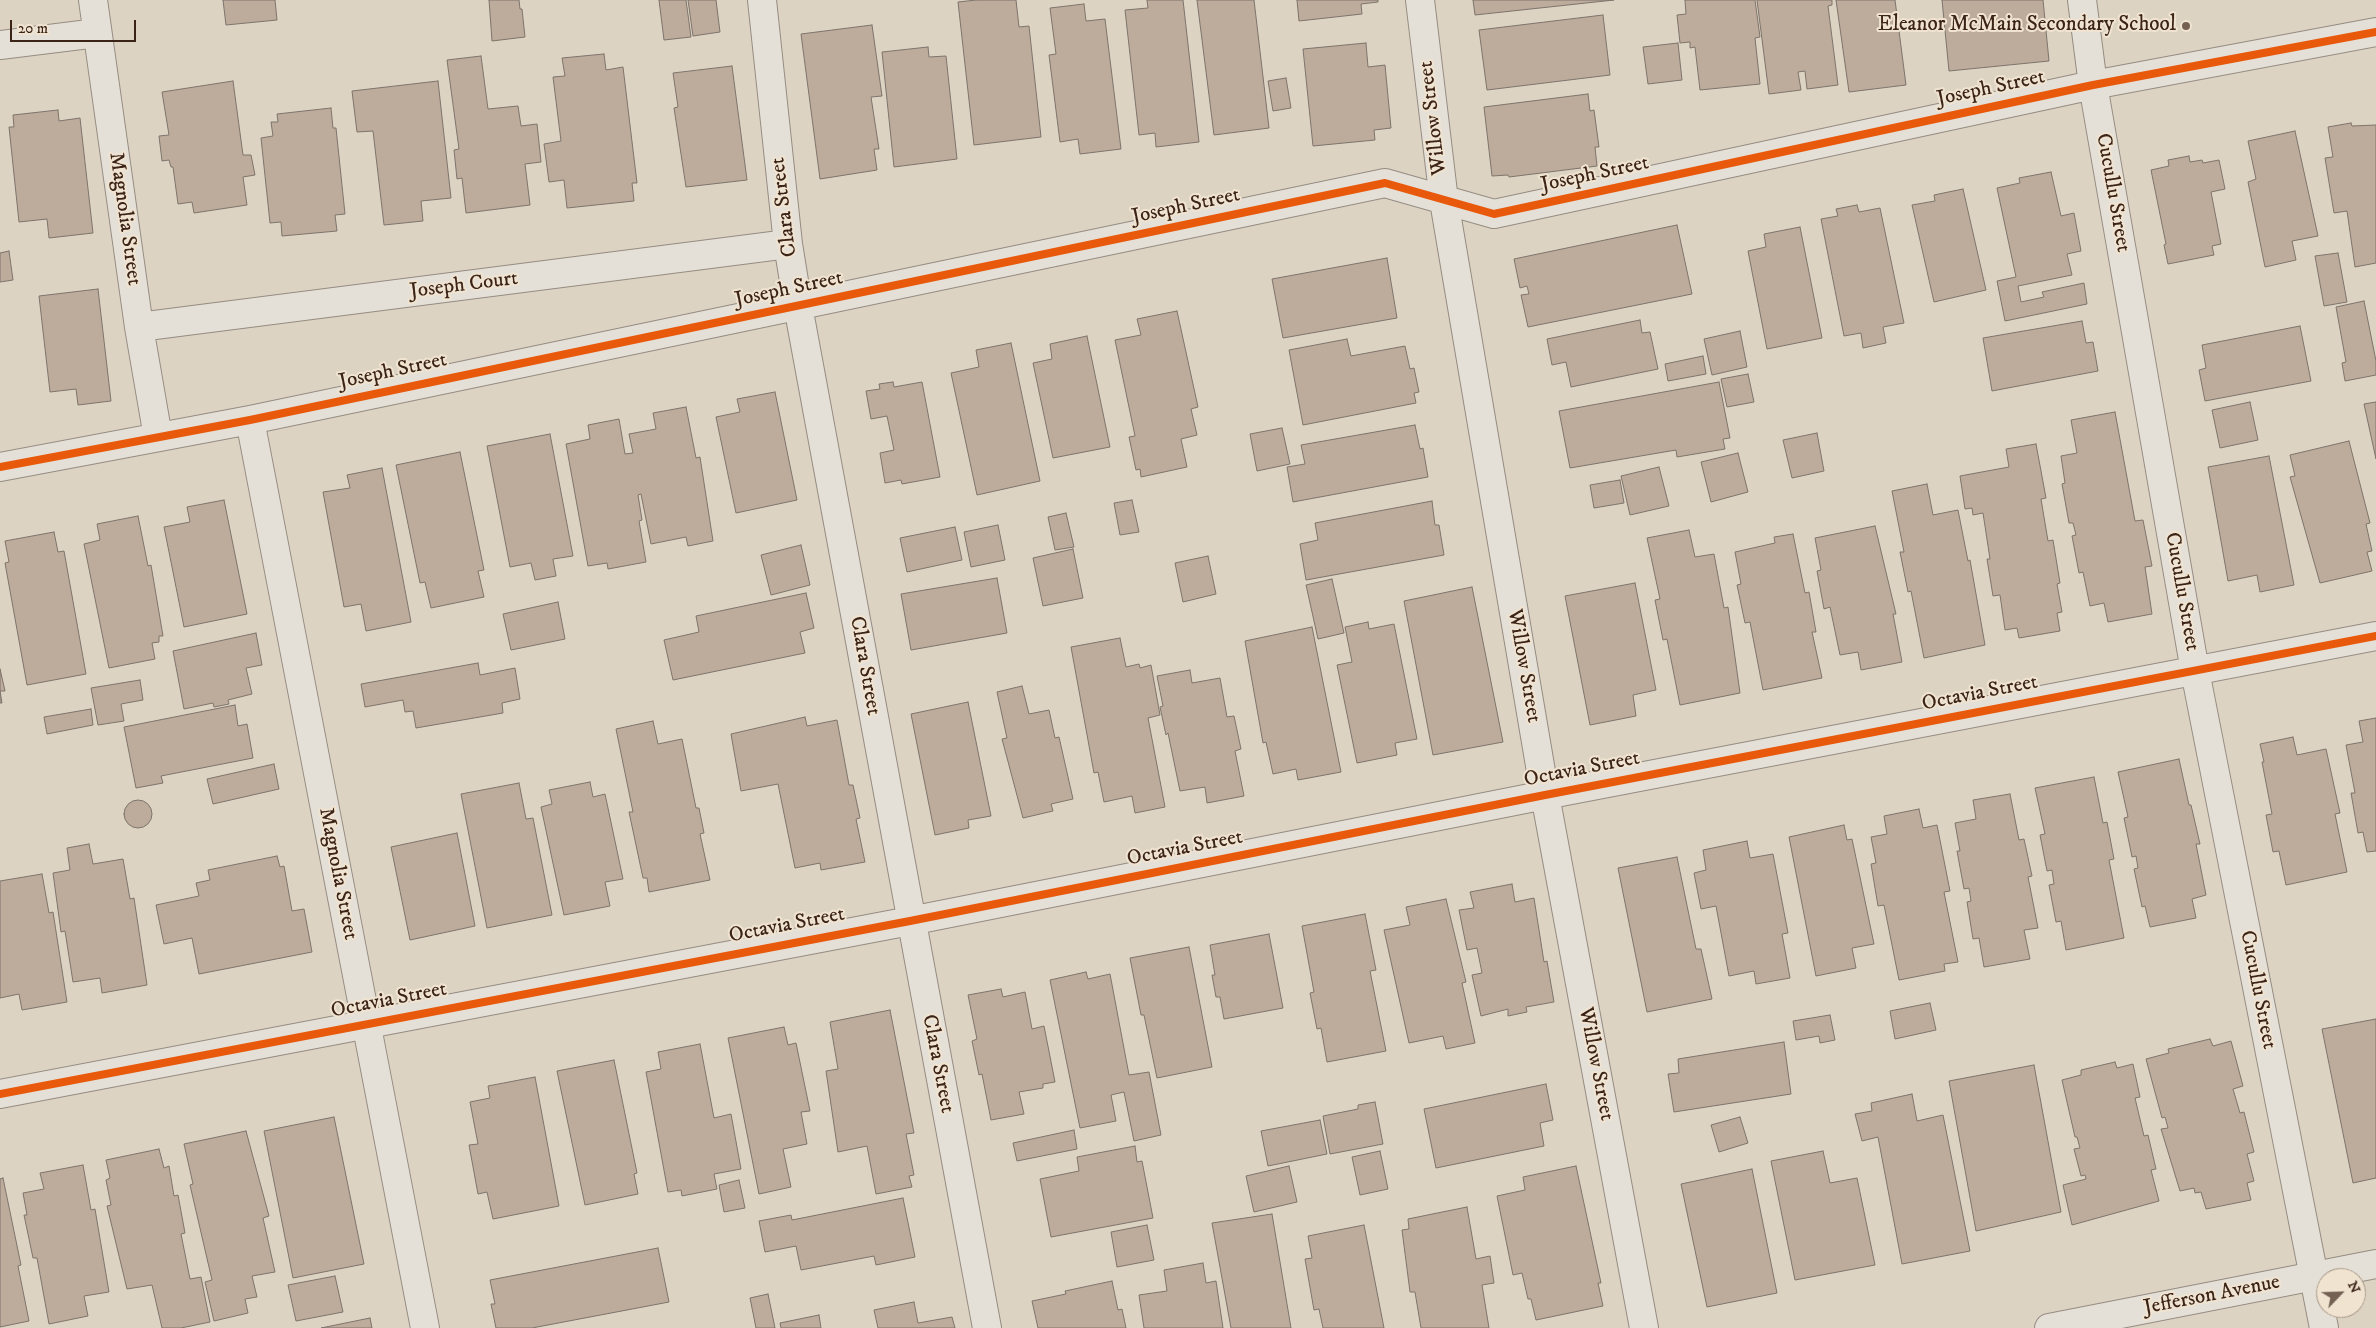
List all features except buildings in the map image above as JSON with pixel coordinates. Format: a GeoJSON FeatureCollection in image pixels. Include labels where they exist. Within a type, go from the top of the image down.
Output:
{"type":"FeatureCollection","features":[{"type":"Feature","properties":{"kind":"street","name":"Magnolia Street"},"geometry":{"type":"LineString","coordinates":[[93,0],[139,327],[158,437]]}},
{"type":"Feature","properties":{"kind":"street","name":"Clara Street"},"geometry":{"type":"LineString","coordinates":[[762,0],[788,244],[798,306],[910,921],[987,1328]]}},
{"type":"Feature","properties":{"kind":"street","name":"Willow Street"},"geometry":{"type":"LineString","coordinates":[[1420,0],[1444,201],[1545,795],[1644,1328]]}},
{"type":"Feature","properties":{"kind":"street","name":"Cucullu Street"},"geometry":{"type":"LineString","coordinates":[[2082,0],[2093,85],[2195,671],[2324,1328]]}},
{"type":"Feature","properties":{"kind":"street","name":"Joseph Street"},"geometry":{"type":"LineString","coordinates":[[0,467],[250,420],[1385,183],[1494,214],[2093,85],[2376,32]]}},
{"type":"Feature","properties":{"kind":"street"},"geometry":{"type":"LineString","coordinates":[[0,45],[97,33]]}},
{"type":"Feature","properties":{"kind":"street","name":"Joseph Court"},"geometry":{"type":"LineString","coordinates":[[139,327],[788,244]]}},
{"type":"Feature","properties":{"kind":"street","name":"Magnolia Street"},"geometry":{"type":"LineString","coordinates":[[250,420],[425,1328]]}},
{"type":"Feature","properties":{"kind":"street","name":"Octavia Street"},"geometry":{"type":"LineString","coordinates":[[0,1094],[910,921],[1545,795],[2376,636]]}},
{"type":"Feature","properties":{"kind":"street","name":"Jefferson Avenue"},"geometry":{"type":"LineString","coordinates":[[2048,1328],[2376,1264]]}},
{"type":"Feature","properties":{"kind":"cycle path"},"geometry":{"type":"LineString","coordinates":[[0,467],[250,420],[1385,183],[1494,214],[2093,85],[2376,32]]}},
{"type":"Feature","properties":{"kind":"cycle path"},"geometry":{"type":"LineString","coordinates":[[0,1094],[910,921],[1545,795],[2376,636]]}},
{"type":"Feature","properties":{"kind":"place","name":"Eleanor McMain Secondary School"},"geometry":{"type":"Point","coordinates":[2186,26]}}]}
